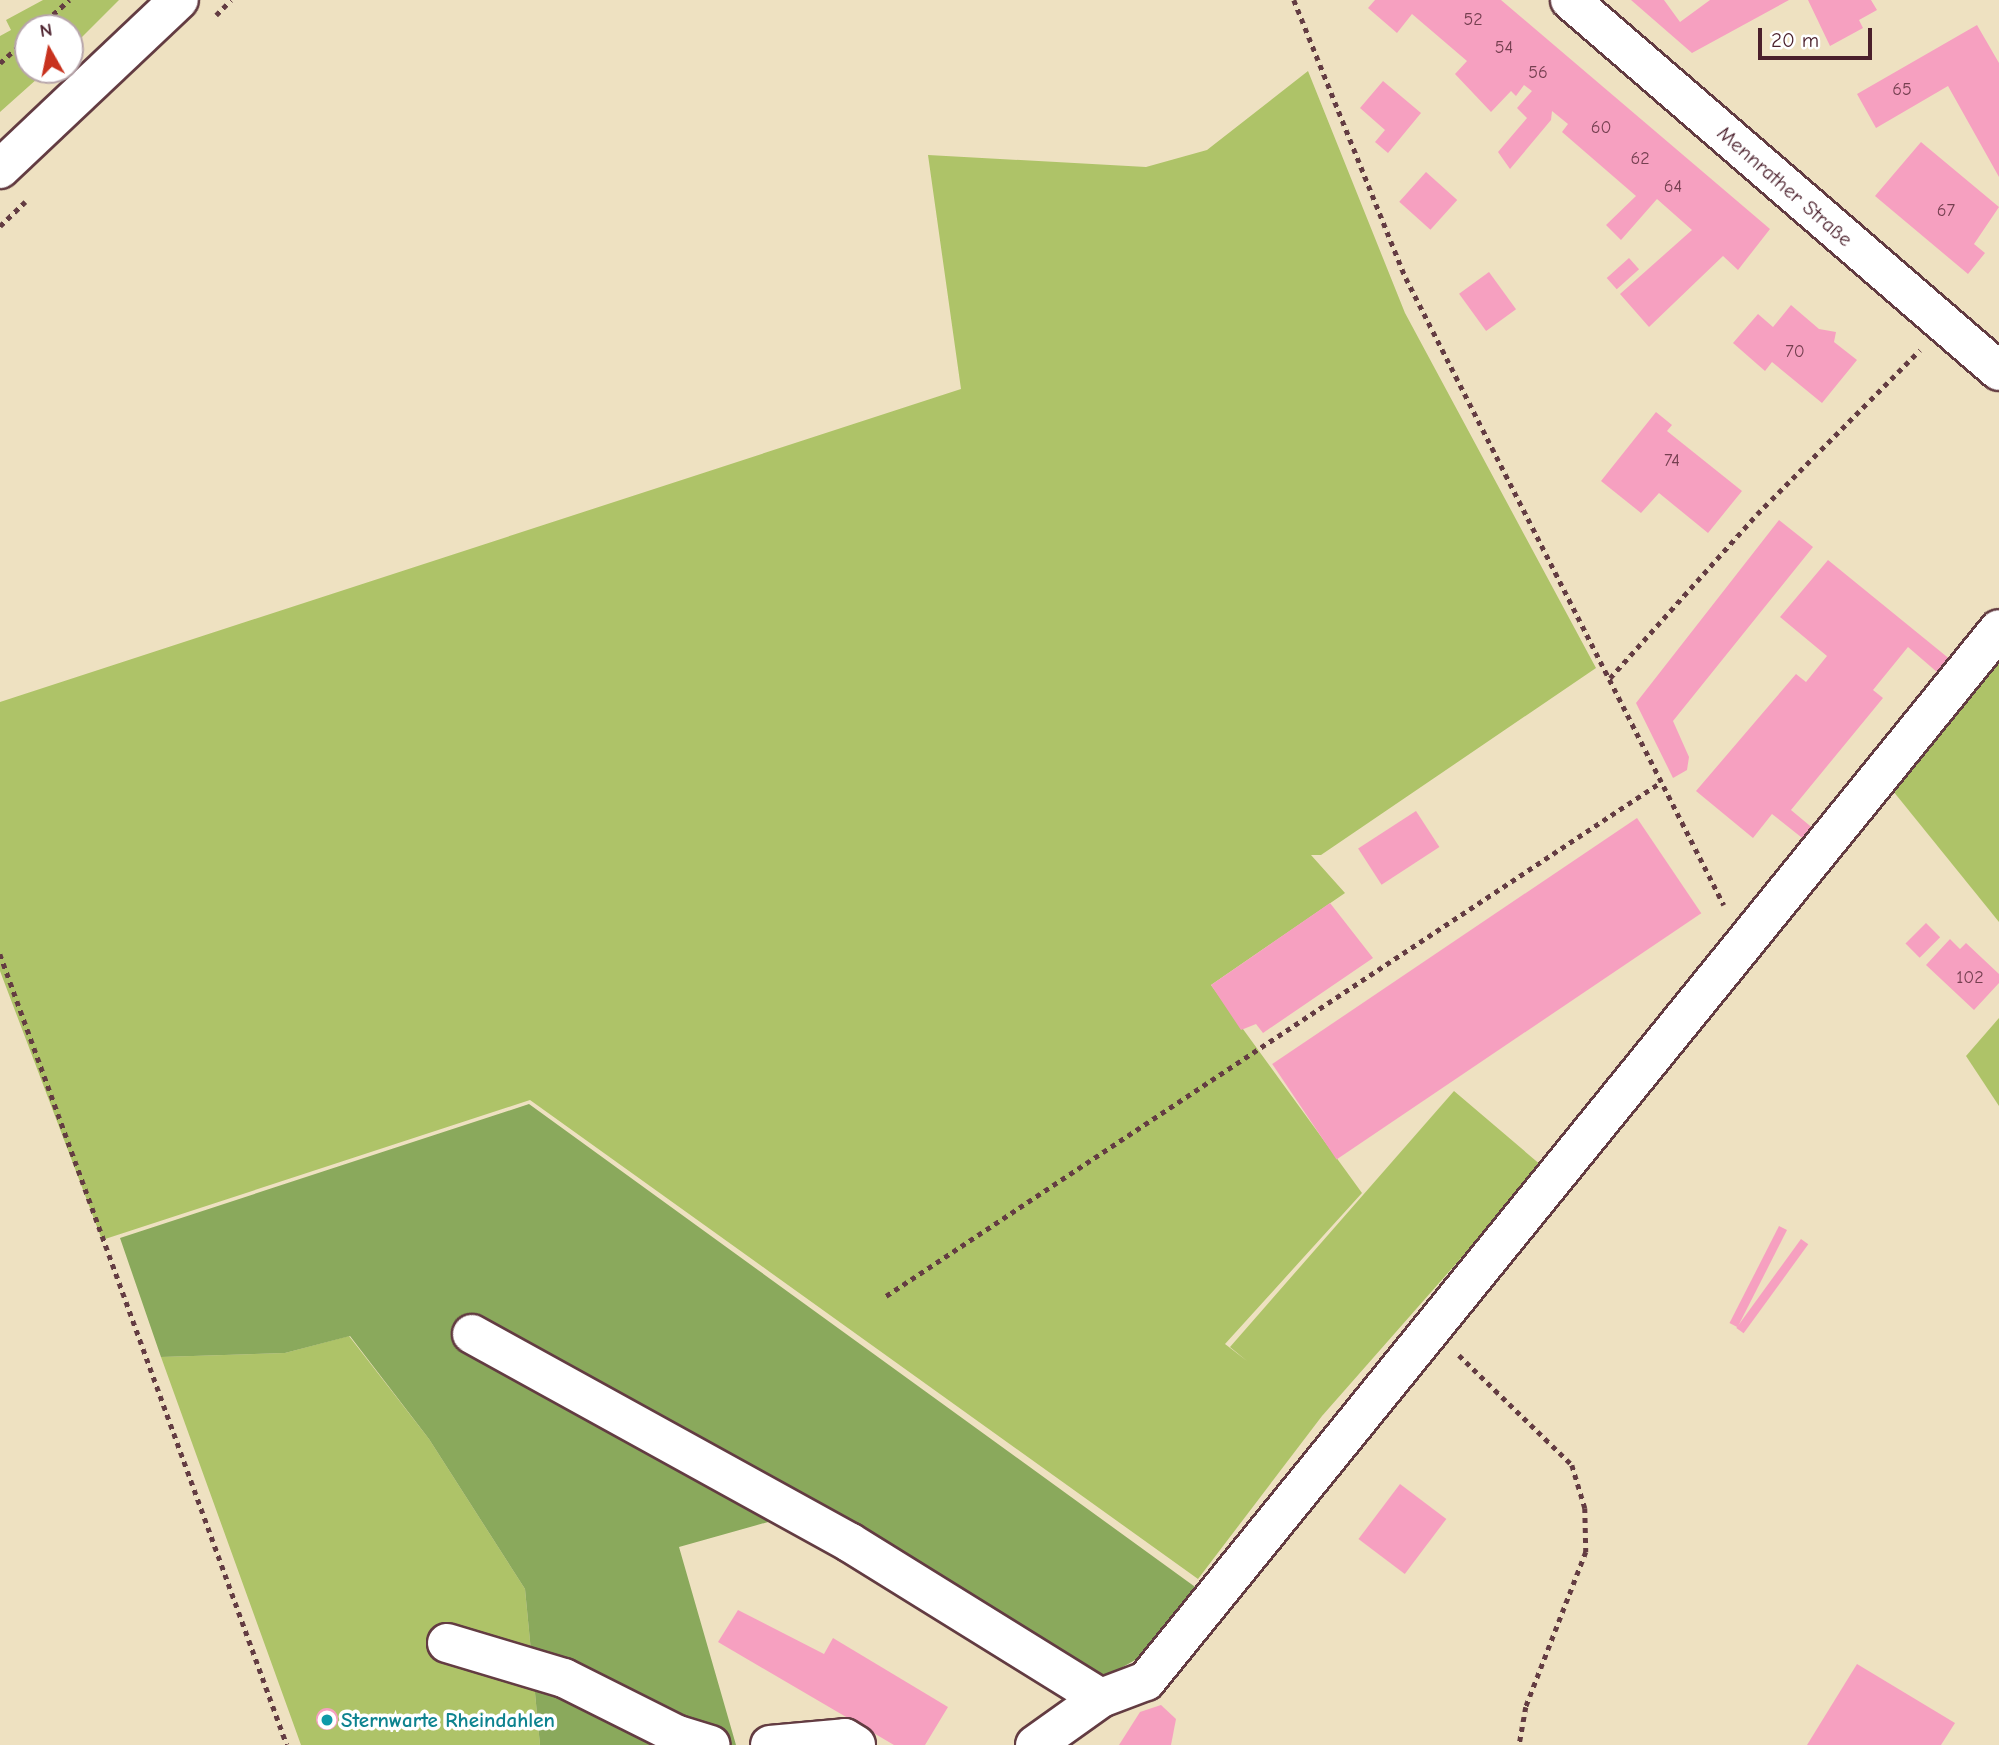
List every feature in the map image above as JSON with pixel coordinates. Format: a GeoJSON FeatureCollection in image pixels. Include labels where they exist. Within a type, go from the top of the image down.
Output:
{"type":"FeatureCollection","features":[{"type":"Feature","properties":{"kind":"main road"},"geometry":{"type":"LineString","coordinates":[[0,169],[179,0]]}},
{"type":"Feature","properties":{"kind":"main road","name":"Mennrather Straße"},"geometry":{"type":"LineString","coordinates":[[1570,0],[1999,371]]}},
{"type":"Feature","properties":{"kind":"main road"},"geometry":{"type":"LineString","coordinates":[[1035,1745],[1101,1698],[1146,1681],[1429,1325],[1999,629]]}},
{"type":"Feature","properties":{"kind":"main road"},"geometry":{"type":"LineString","coordinates":[[472,1334],[849,1542],[1101,1698]]}},
{"type":"Feature","properties":{"kind":"main road"},"geometry":{"type":"LineString","coordinates":[[447,1643],[564,1678],[678,1735],[710,1745]]}},
{"type":"Feature","properties":{"kind":"main road"},"geometry":{"type":"LineString","coordinates":[[769,1745],[845,1738],[856,1745]]}},
{"type":"Feature","properties":{"kind":"path"},"geometry":{"type":"LineString","coordinates":[[54,14],[69,0]]}},
{"type":"Feature","properties":{"kind":"path"},"geometry":{"type":"LineString","coordinates":[[1294,0],[1406,278],[1743,942]]}},
{"type":"Feature","properties":{"kind":"path"},"geometry":{"type":"LineString","coordinates":[[0,63],[14,50]]}},
{"type":"Feature","properties":{"kind":"path"},"geometry":{"type":"LineString","coordinates":[[1610,678],[1757,514],[1945,325]]}},
{"type":"Feature","properties":{"kind":"path"},"geometry":{"type":"LineString","coordinates":[[886,1296],[1661,782]]}},
{"type":"Feature","properties":{"kind":"path"},"geometry":{"type":"LineString","coordinates":[[0,954],[287,1745]]}},
{"type":"Feature","properties":{"kind":"path"},"geometry":{"type":"LineString","coordinates":[[1429,1325],[1572,1465],[1585,1508],[1586,1552],[1526,1707],[1519,1745]]}},
{"type":"Feature","properties":{"kind":"green space"},"geometry":{"type":"Polygon","coordinates":[[[43,0],[119,0],[84,35],[84,14],[17,14],[43,0]]]}},
{"type":"Feature","properties":{"kind":"green space"},"geometry":{"type":"Polygon","coordinates":[[[14,16],[14,84],[31,84],[0,112],[0,36],[11,30],[6,20],[14,16]]]}},
{"type":"Feature","properties":{"kind":"green space"},"geometry":{"type":"Polygon","coordinates":[[[1308,71],[1405,313],[1596,668],[1321,855],[1311,855],[1345,893],[1211,985],[1362,1193],[1225,1344],[1247,1361],[1230,1347],[1454,1091],[1542,1166],[1322,1416],[1198,1579],[530,1100],[102,1240],[0,971],[0,702],[961,389],[928,155],[1146,167],[1207,150],[1308,71]]]}},
{"type":"Feature","properties":{"kind":"green space"},"geometry":{"type":"Polygon","coordinates":[[[1999,647],[1999,922],[1889,786],[1999,647]]]}},
{"type":"Feature","properties":{"kind":"green space"},"geometry":{"type":"Polygon","coordinates":[[[1999,1018],[1999,1106],[1966,1056],[1999,1018]]]}},
{"type":"Feature","properties":{"kind":"green space"},"geometry":{"type":"Polygon","coordinates":[[[529,1104],[1198,1589],[1148,1653],[1099,1680],[807,1511],[679,1547],[736,1745],[540,1745],[525,1589],[429,1439],[350,1336],[285,1353],[161,1357],[120,1238],[529,1104]]]}},
{"type":"Feature","properties":{"kind":"green space"},"geometry":{"type":"Polygon","coordinates":[[[349,1336],[429,1439],[525,1589],[540,1745],[301,1745],[161,1357],[285,1353],[349,1336]]]}},
{"type":"Feature","properties":{"kind":"building"},"geometry":{"type":"Polygon","coordinates":[[[1375,0],[1501,0],[1770,229],[1738,270],[1723,256],[1649,327],[1620,294],[1692,230],[1657,199],[1621,240],[1606,225],[1636,196],[1562,132],[1568,124],[1552,111],[1551,120],[1510,169],[1498,152],[1527,118],[1517,108],[1532,91],[1524,85],[1516,96],[1511,91],[1491,112],[1455,74],[1467,61],[1412,14],[1397,33],[1368,8],[1375,0]]]}},
{"type":"Feature","properties":{"kind":"building"},"geometry":{"type":"Polygon","coordinates":[[[1631,0],[1664,0],[1680,22],[1710,0],[1789,0],[1692,53],[1631,0]]]}},
{"type":"Feature","properties":{"kind":"building"},"geometry":{"type":"Polygon","coordinates":[[[1808,0],[1871,0],[1877,10],[1859,20],[1863,28],[1830,46],[1808,0]]]}},
{"type":"Feature","properties":{"kind":"building"},"geometry":{"type":"Polygon","coordinates":[[[1977,25],[1999,63],[1999,177],[1948,86],[1876,128],[1857,94],[1977,25]]]}},
{"type":"Feature","properties":{"kind":"building"},"geometry":{"type":"Polygon","coordinates":[[[1383,81],[1421,113],[1388,153],[1375,142],[1385,130],[1360,108],[1383,81]]]}},
{"type":"Feature","properties":{"kind":"building"},"geometry":{"type":"Polygon","coordinates":[[[1921,142],[1999,207],[1974,244],[1985,253],[1968,274],[1875,196],[1921,142]]]}},
{"type":"Feature","properties":{"kind":"building"},"geometry":{"type":"Polygon","coordinates":[[[1426,172],[1457,200],[1430,230],[1399,202],[1426,172]]]}},
{"type":"Feature","properties":{"kind":"building"},"geometry":{"type":"Polygon","coordinates":[[[1629,258],[1639,269],[1617,289],[1607,278],[1629,258]]]}},
{"type":"Feature","properties":{"kind":"building"},"geometry":{"type":"Polygon","coordinates":[[[1489,272],[1516,309],[1486,331],[1459,294],[1489,272]]]}},
{"type":"Feature","properties":{"kind":"building"},"geometry":{"type":"Polygon","coordinates":[[[1791,305],[1819,329],[1836,332],[1834,342],[1857,360],[1822,403],[1772,362],[1765,371],[1733,343],[1758,314],[1773,327],[1791,305]]]}},
{"type":"Feature","properties":{"kind":"building"},"geometry":{"type":"Polygon","coordinates":[[[1656,412],[1672,425],[1667,431],[1742,491],[1708,533],[1659,493],[1641,513],[1601,481],[1656,412]]]}},
{"type":"Feature","properties":{"kind":"building"},"geometry":{"type":"Polygon","coordinates":[[[1779,520],[1813,547],[1673,721],[1689,757],[1687,770],[1673,778],[1636,703],[1779,520]]]}},
{"type":"Feature","properties":{"kind":"building"},"geometry":{"type":"Polygon","coordinates":[[[1828,560],[1957,665],[1945,679],[1908,647],[1873,690],[1883,698],[1791,810],[1815,830],[1806,841],[1772,814],[1753,838],[1696,791],[1796,674],[1806,682],[1827,656],[1780,617],[1828,560]]]}},
{"type":"Feature","properties":{"kind":"building"},"geometry":{"type":"Polygon","coordinates":[[[1416,811],[1439,847],[1382,885],[1358,849],[1416,811]]]}},
{"type":"Feature","properties":{"kind":"building"},"geometry":{"type":"Polygon","coordinates":[[[1637,818],[1701,913],[1337,1159],[1272,1064],[1637,818]]]}},
{"type":"Feature","properties":{"kind":"building"},"geometry":{"type":"Polygon","coordinates":[[[1330,903],[1373,958],[1263,1033],[1256,1024],[1241,1030],[1211,985],[1330,903]]]}},
{"type":"Feature","properties":{"kind":"building"},"geometry":{"type":"Polygon","coordinates":[[[1926,923],[1940,937],[1920,958],[1905,944],[1926,923]]]}},
{"type":"Feature","properties":{"kind":"building"},"geometry":{"type":"Polygon","coordinates":[[[1950,939],[1960,949],[1966,943],[1999,974],[1999,983],[1974,1010],[1926,965],[1950,939]]]}},
{"type":"Feature","properties":{"kind":"building"},"geometry":{"type":"Polygon","coordinates":[[[1779,1226],[1787,1230],[1738,1327],[1730,1323],[1779,1226]]]}},
{"type":"Feature","properties":{"kind":"building"},"geometry":{"type":"Polygon","coordinates":[[[1801,1239],[1808,1244],[1744,1333],[1736,1328],[1801,1239]]]}},
{"type":"Feature","properties":{"kind":"building"},"geometry":{"type":"Polygon","coordinates":[[[1400,1484],[1446,1519],[1405,1574],[1358,1539],[1400,1484]]]}},
{"type":"Feature","properties":{"kind":"building"},"geometry":{"type":"Polygon","coordinates":[[[738,1610],[824,1654],[833,1638],[948,1707],[925,1745],[894,1745],[718,1642],[738,1610]]]}},
{"type":"Feature","properties":{"kind":"building"},"geometry":{"type":"Polygon","coordinates":[[[1857,1664],[1955,1723],[1941,1745],[1807,1745],[1857,1664]]]}},
{"type":"Feature","properties":{"kind":"building"},"geometry":{"type":"Polygon","coordinates":[[[1161,1705],[1176,1719],[1171,1745],[1119,1745],[1140,1712],[1161,1705]]]}},
{"type":"Feature","properties":{"kind":"building","name":"Sternwarte Rheindahlen"},"geometry":{"type":"Polygon","coordinates":[[[327,1708],[335,1711],[338,1719],[335,1727],[327,1730],[319,1727],[316,1719],[319,1711],[327,1708]]]}},
{"type":"Feature","properties":{"kind":"place","name":"Sternwarte Rheindahlen"},"geometry":{"type":"Point","coordinates":[327,1720]}}]}
